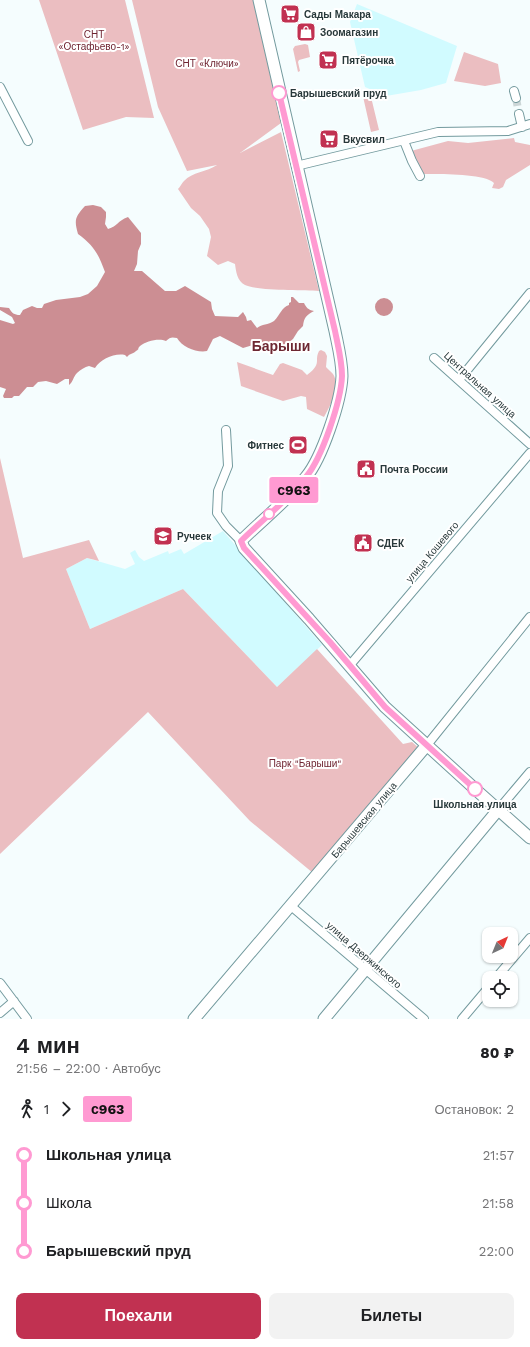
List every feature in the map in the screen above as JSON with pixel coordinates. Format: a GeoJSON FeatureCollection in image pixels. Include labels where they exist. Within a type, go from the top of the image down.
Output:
{"type":"FeatureCollection","features":[{"type":"Feature","properties":{"kind":"street"},"geometry":{"type":"LineString","coordinates":[[241,541],[295,489],[313,468],[334,414],[342,376],[340,358],[259,0]]}},
{"type":"Feature","properties":{"kind":"street"},"geometry":{"type":"LineString","coordinates":[[0,87],[28,141]]}},
{"type":"Feature","properties":{"kind":"street"},"geometry":{"type":"LineString","coordinates":[[296,166],[438,132],[508,131],[526,126],[519,114]]}},
{"type":"Feature","properties":{"kind":"street"},"geometry":{"type":"LineString","coordinates":[[404,141],[412,162],[420,176]]}},
{"type":"Feature","properties":{"kind":"street"},"geometry":{"type":"LineString","coordinates":[[459,380],[529,296]]}},
{"type":"Feature","properties":{"kind":"street","name":"Центральная улица"},"geometry":{"type":"LineString","coordinates":[[434,358],[530,444]]}},
{"type":"Feature","properties":{"kind":"street"},"geometry":{"type":"LineString","coordinates":[[226,430],[228,466],[218,491],[216,513],[241,541],[244,548],[350,665],[385,707],[530,838]]}},
{"type":"Feature","properties":{"kind":"street","name":"улица Кошевого"},"geometry":{"type":"LineString","coordinates":[[350,665],[530,453]]}},
{"type":"Feature","properties":{"kind":"street","name":"Барышевская улица"},"geometry":{"type":"LineString","coordinates":[[194,1019],[427,746],[530,618]]}},
{"type":"Feature","properties":{"kind":"street"},"geometry":{"type":"LineString","coordinates":[[324,1019],[530,772]]}},
{"type":"Feature","properties":{"kind":"street","name":"улица Дзержинского"},"geometry":{"type":"LineString","coordinates":[[291,906],[424,1019]]}},
{"type":"Feature","properties":{"kind":"street"},"geometry":{"type":"LineString","coordinates":[[502,971],[530,938]]}},
{"type":"Feature","properties":{"kind":"street"},"geometry":{"type":"LineString","coordinates":[[0,983],[27,1019]]}},
{"type":"Feature","properties":{"kind":"street"},"geometry":{"type":"LineString","coordinates":[[462,1019],[482,995]]}},
{"type":"Feature","properties":{"kind":"street"},"geometry":{"type":"LineString","coordinates":[[0,1012],[14,1001]]}},
{"type":"Feature","properties":{"kind":"shaded area"},"geometry":{"type":"Polygon","coordinates":[[[357,4],[457,46],[446,83],[421,90],[386,96],[365,87],[350,22],[357,4]]]}},
{"type":"Feature","properties":{"kind":"shaded area"},"geometry":{"type":"Polygon","coordinates":[[[93,205],[101,207],[106,212],[105,224],[108,229],[128,217],[141,233],[141,244],[134,271],[142,271],[165,291],[176,291],[185,286],[211,302],[215,316],[238,317],[243,312],[247,321],[251,320],[257,328],[274,321],[283,309],[289,305],[291,302],[291,297],[299,303],[304,303],[310,310],[314,311],[306,317],[303,326],[293,339],[278,348],[271,349],[253,345],[243,348],[220,336],[213,339],[207,351],[199,351],[186,347],[174,337],[166,341],[153,340],[143,344],[138,350],[127,357],[125,355],[117,355],[108,357],[95,368],[89,366],[84,368],[77,373],[69,385],[69,379],[65,379],[57,384],[46,381],[38,382],[33,387],[27,387],[19,396],[4,398],[3,396],[6,389],[0,387],[0,320],[13,324],[15,323],[12,317],[0,310],[0,307],[9,308],[16,315],[20,315],[23,310],[32,306],[42,308],[44,304],[56,300],[80,297],[88,294],[97,286],[105,272],[95,250],[78,234],[76,225],[76,219],[79,213],[85,206],[93,205]]]}},
{"type":"Feature","properties":{"kind":"shaded area"},"geometry":{"type":"Polygon","coordinates":[[[384,298],[390,301],[393,307],[390,313],[384,316],[378,313],[375,307],[378,301],[384,298]]]}},
{"type":"Feature","properties":{"kind":"shaded area"},"geometry":{"type":"Polygon","coordinates":[[[223,531],[322,645],[277,687],[183,589],[90,629],[66,569],[87,558],[125,569],[135,564],[130,553],[135,550],[139,557],[144,561],[168,551],[169,554],[181,549],[184,554],[223,531]]]}},
{"type":"Feature","properties":{"kind":"green space","name":"СНТ «Остафьево-1»"},"geometry":{"type":"Polygon","coordinates":[[[39,0],[125,0],[154,118],[126,117],[83,130],[39,0]]]}},
{"type":"Feature","properties":{"kind":"green space","name":"СНТ «Ключи»"},"geometry":{"type":"Polygon","coordinates":[[[132,0],[253,0],[281,123],[240,153],[281,132],[319,291],[251,287],[240,281],[237,276],[235,264],[228,261],[218,265],[207,256],[211,237],[209,229],[200,216],[191,208],[178,189],[187,178],[217,165],[187,171],[158,107],[132,0]]]}},
{"type":"Feature","properties":{"kind":"green space"},"geometry":{"type":"Polygon","coordinates":[[[305,44],[308,45],[310,57],[299,60],[300,71],[298,72],[293,49],[295,46],[305,44]]]}},
{"type":"Feature","properties":{"kind":"green space"},"geometry":{"type":"Polygon","coordinates":[[[464,52],[498,64],[501,83],[485,86],[454,81],[464,52]]]}},
{"type":"Feature","properties":{"kind":"green space"},"geometry":{"type":"Polygon","coordinates":[[[362,92],[371,97],[379,130],[371,132],[362,92]]]}},
{"type":"Feature","properties":{"kind":"green space"},"geometry":{"type":"Polygon","coordinates":[[[514,138],[515,142],[530,145],[530,165],[506,180],[503,187],[499,189],[492,188],[494,183],[481,177],[421,174],[411,151],[448,141],[468,143],[514,138]]]}},
{"type":"Feature","properties":{"kind":"green space"},"geometry":{"type":"Polygon","coordinates":[[[321,350],[325,352],[327,356],[326,367],[333,374],[336,384],[334,396],[324,417],[307,409],[306,397],[301,396],[283,401],[241,386],[237,362],[273,375],[280,364],[283,363],[302,370],[307,375],[315,367],[319,351],[321,350]]]}},
{"type":"Feature","properties":{"kind":"green space","name":"Парк \"Барыши\""},"geometry":{"type":"Polygon","coordinates":[[[0,458],[23,558],[89,540],[99,561],[87,558],[66,569],[90,629],[183,589],[277,687],[317,649],[403,744],[412,742],[420,749],[313,873],[250,821],[148,712],[0,854],[0,458]]]}},
{"type":"Feature","properties":{"kind":"tunnel"},"geometry":{"type":"LineString","coordinates":[[516,98],[519,114]]}},
{"type":"Feature","properties":{"kind":"bus line","name":"с963"},"geometry":{"type":"LineString","coordinates":[[279,93],[335,331],[342,376],[338,399],[325,440],[313,468],[295,489],[241,541],[244,548],[330,642],[385,707],[475,789]]}},
{"type":"Feature","properties":{"kind":"place","name":"Сады Макара"},"geometry":{"type":"Point","coordinates":[290,14]}},
{"type":"Feature","properties":{"kind":"place","name":"Зоомагазин"},"geometry":{"type":"Point","coordinates":[306,32]}},
{"type":"Feature","properties":{"kind":"place","name":"Пятёрочка"},"geometry":{"type":"Point","coordinates":[328,60]}},
{"type":"Feature","properties":{"kind":"place","name":"Барышевский пруд"},"geometry":{"type":"Point","coordinates":[279,93]}},
{"type":"Feature","properties":{"kind":"place","name":"Вкусвил"},"geometry":{"type":"Point","coordinates":[329,139]}},
{"type":"Feature","properties":{"kind":"place","name":"Фитнес"},"geometry":{"type":"Point","coordinates":[298,445]}},
{"type":"Feature","properties":{"kind":"place","name":"Почта России"},"geometry":{"type":"Point","coordinates":[366,469]}},
{"type":"Feature","properties":{"kind":"place","name":"Ручеек"},"geometry":{"type":"Point","coordinates":[163,536]}},
{"type":"Feature","properties":{"kind":"place","name":"СДЕК"},"geometry":{"type":"Point","coordinates":[363,543]}},
{"type":"Feature","properties":{"kind":"place","name":"Школьная улица"},"geometry":{"type":"Point","coordinates":[475,789]}},
{"type":"Feature","properties":{"kind":"district","name":"Барыши"},"geometry":{"type":"Point","coordinates":[281,346]}}]}
